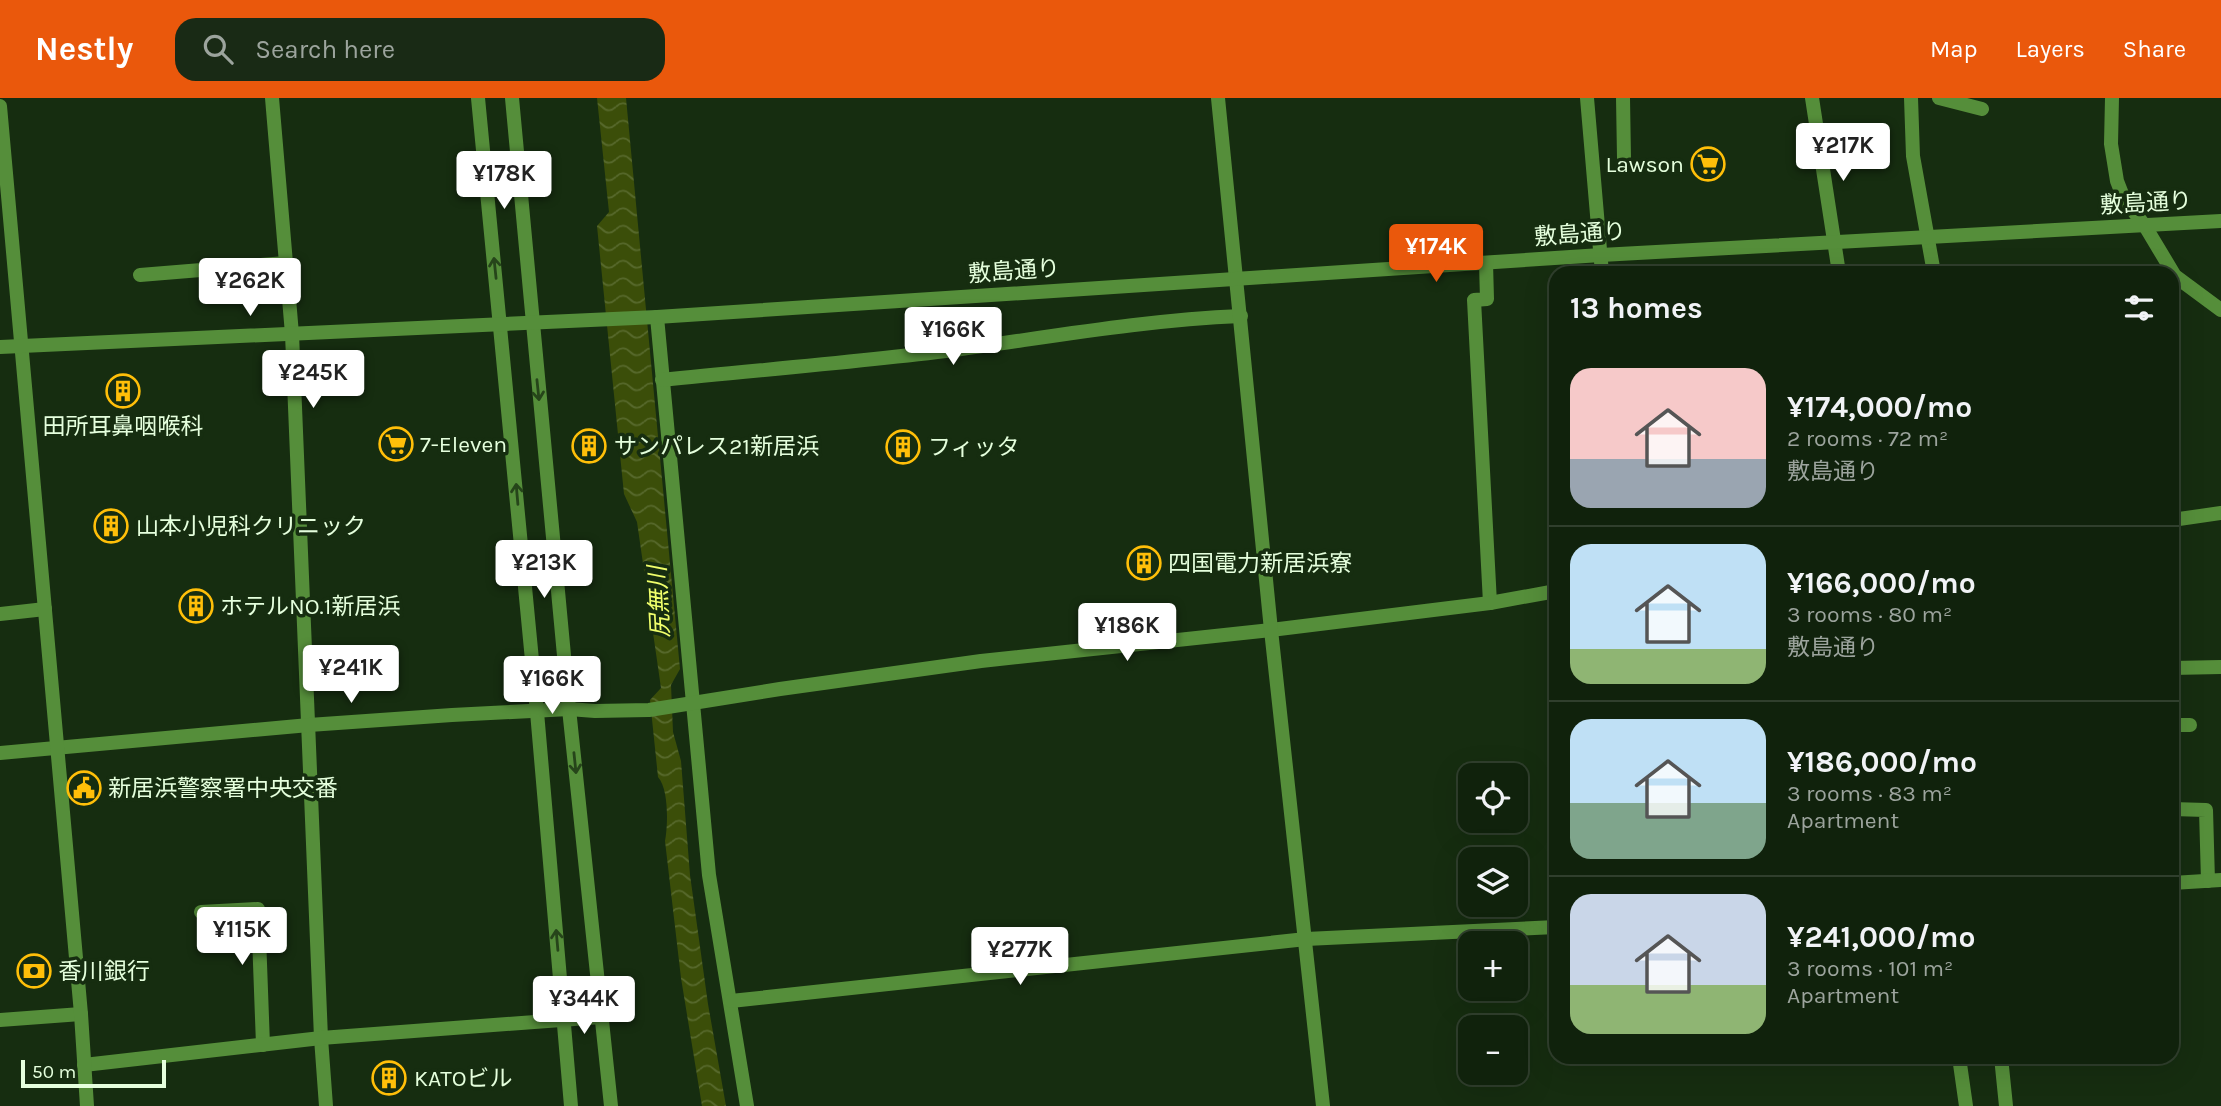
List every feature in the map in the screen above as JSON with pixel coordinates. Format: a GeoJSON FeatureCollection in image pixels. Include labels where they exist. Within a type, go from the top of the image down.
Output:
{"type":"FeatureCollection","features":[{"type":"Feature","properties":{"kind":"street"},"geometry":{"type":"LineString","coordinates":[[272,98],[292,334],[326,1106]]}},
{"type":"Feature","properties":{"kind":"street"},"geometry":{"type":"LineString","coordinates":[[478,98],[537,712],[571,1106]]}},
{"type":"Feature","properties":{"kind":"street"},"geometry":{"type":"LineString","coordinates":[[512,98],[569,709],[611,1106],[601,1106]]}},
{"type":"Feature","properties":{"kind":"street"},"geometry":{"type":"LineString","coordinates":[[1218,98],[1271,630],[1323,1106]]}},
{"type":"Feature","properties":{"kind":"street"},"geometry":{"type":"LineString","coordinates":[[1587,98],[1602,266]]}},
{"type":"Feature","properties":{"kind":"street"},"geometry":{"type":"LineString","coordinates":[[1623,98],[1624,158]]}},
{"type":"Feature","properties":{"kind":"street"},"geometry":{"type":"LineString","coordinates":[[1811,98],[1838,266]]}},
{"type":"Feature","properties":{"kind":"street"},"geometry":{"type":"LineString","coordinates":[[1911,98],[1913,156],[1933,266]]}},
{"type":"Feature","properties":{"kind":"street"},"geometry":{"type":"LineString","coordinates":[[1939,98],[1982,108]]}},
{"type":"Feature","properties":{"kind":"street"},"geometry":{"type":"LineString","coordinates":[[2112,98],[2111,144],[2117,181],[2124,199],[2145,226],[2169,266]]}},
{"type":"Feature","properties":{"kind":"street"},"geometry":{"type":"LineString","coordinates":[[0,106],[82,1014],[87,1106]]}},
{"type":"Feature","properties":{"kind":"street","name":"敷島通り"},"geometry":{"type":"LineString","coordinates":[[531,322],[653,317],[1601,255],[2221,221]]}},
{"type":"Feature","properties":{"kind":"street"},"geometry":{"type":"LineString","coordinates":[[140,275],[286,263]]}},
{"type":"Feature","properties":{"kind":"street"},"geometry":{"type":"LineString","coordinates":[[1486,263],[1487,299],[1474,300],[1490,603]]}},
{"type":"Feature","properties":{"kind":"street"},"geometry":{"type":"LineString","coordinates":[[2179,279],[2221,310]]}},
{"type":"Feature","properties":{"kind":"street"},"geometry":{"type":"LineString","coordinates":[[662,380],[954,350],[1182,318],[1241,316]]}},
{"type":"Feature","properties":{"kind":"street"},"geometry":{"type":"LineString","coordinates":[[653,317],[662,380],[687,705],[709,875],[747,1106]]}},
{"type":"Feature","properties":{"kind":"street"},"geometry":{"type":"LineString","coordinates":[[0,347],[531,322]]}},
{"type":"Feature","properties":{"kind":"street"},"geometry":{"type":"LineString","coordinates":[[2179,519],[2221,513]]}},
{"type":"Feature","properties":{"kind":"street"},"geometry":{"type":"LineString","coordinates":[[0,753],[309,725],[569,709],[649,710],[981,661],[1271,630],[1490,603],[1549,592]]}},
{"type":"Feature","properties":{"kind":"street"},"geometry":{"type":"LineString","coordinates":[[0,614],[45,609]]}},
{"type":"Feature","properties":{"kind":"street"},"geometry":{"type":"LineString","coordinates":[[2179,668],[2221,667]]}},
{"type":"Feature","properties":{"kind":"street"},"geometry":{"type":"LineString","coordinates":[[2179,725],[2190,725]]}},
{"type":"Feature","properties":{"kind":"street"},"geometry":{"type":"LineString","coordinates":[[2179,809],[2206,810],[2215,880],[2179,883]]}},
{"type":"Feature","properties":{"kind":"street"},"geometry":{"type":"LineString","coordinates":[[201,912],[258,909],[263,1045]]}},
{"type":"Feature","properties":{"kind":"street"},"geometry":{"type":"LineString","coordinates":[[731,1001],[1306,939],[1549,927]]}},
{"type":"Feature","properties":{"kind":"street"},"geometry":{"type":"LineString","coordinates":[[0,1020],[82,1014]]}},
{"type":"Feature","properties":{"kind":"street"},"geometry":{"type":"LineString","coordinates":[[85,1065],[321,1038],[601,1017]]}},
{"type":"Feature","properties":{"kind":"street"},"geometry":{"type":"LineString","coordinates":[[1960,1064],[1966,1106]]}},
{"type":"Feature","properties":{"kind":"street"},"geometry":{"type":"LineString","coordinates":[[2002,1064],[2006,1106]]}},
{"type":"Feature","properties":{"kind":"water","name":"尻無川"},"geometry":{"type":"Polygon","coordinates":[[[597,98],[626,98],[680,669],[671,685],[673,732],[681,761],[690,875],[726,1106],[702,1106],[681,978],[665,841],[666,799],[658,777],[650,700],[661,688],[637,522],[624,494],[597,226],[609,212],[597,98]]]}},
{"type":"Feature","properties":{"kind":"place","name":"Lawson"},"geometry":{"type":"Point","coordinates":[1708,164]}},
{"type":"Feature","properties":{"kind":"place","name":"田所耳鼻咽喉科"},"geometry":{"type":"Point","coordinates":[123,391]}},
{"type":"Feature","properties":{"kind":"place","name":"7-Eleven"},"geometry":{"type":"Point","coordinates":[396,444]}},
{"type":"Feature","properties":{"kind":"place","name":"サンパレス21新居浜"},"geometry":{"type":"Point","coordinates":[589,446]}},
{"type":"Feature","properties":{"kind":"place","name":"フィッタ"},"geometry":{"type":"Point","coordinates":[903,447]}},
{"type":"Feature","properties":{"kind":"place","name":"山本小児科クリニック"},"geometry":{"type":"Point","coordinates":[111,526]}},
{"type":"Feature","properties":{"kind":"place","name":"四国電力新居浜寮"},"geometry":{"type":"Point","coordinates":[1144,563]}},
{"type":"Feature","properties":{"kind":"place","name":"ホテルNO.1新居浜"},"geometry":{"type":"Point","coordinates":[196,606]}},
{"type":"Feature","properties":{"kind":"place","name":"新居浜警察署中央交番"},"geometry":{"type":"Point","coordinates":[84,788]}},
{"type":"Feature","properties":{"kind":"place","name":"香川銀行"},"geometry":{"type":"Point","coordinates":[34,971]}},
{"type":"Feature","properties":{"kind":"place","name":"KATOビル"},"geometry":{"type":"Point","coordinates":[389,1078]}}]}
